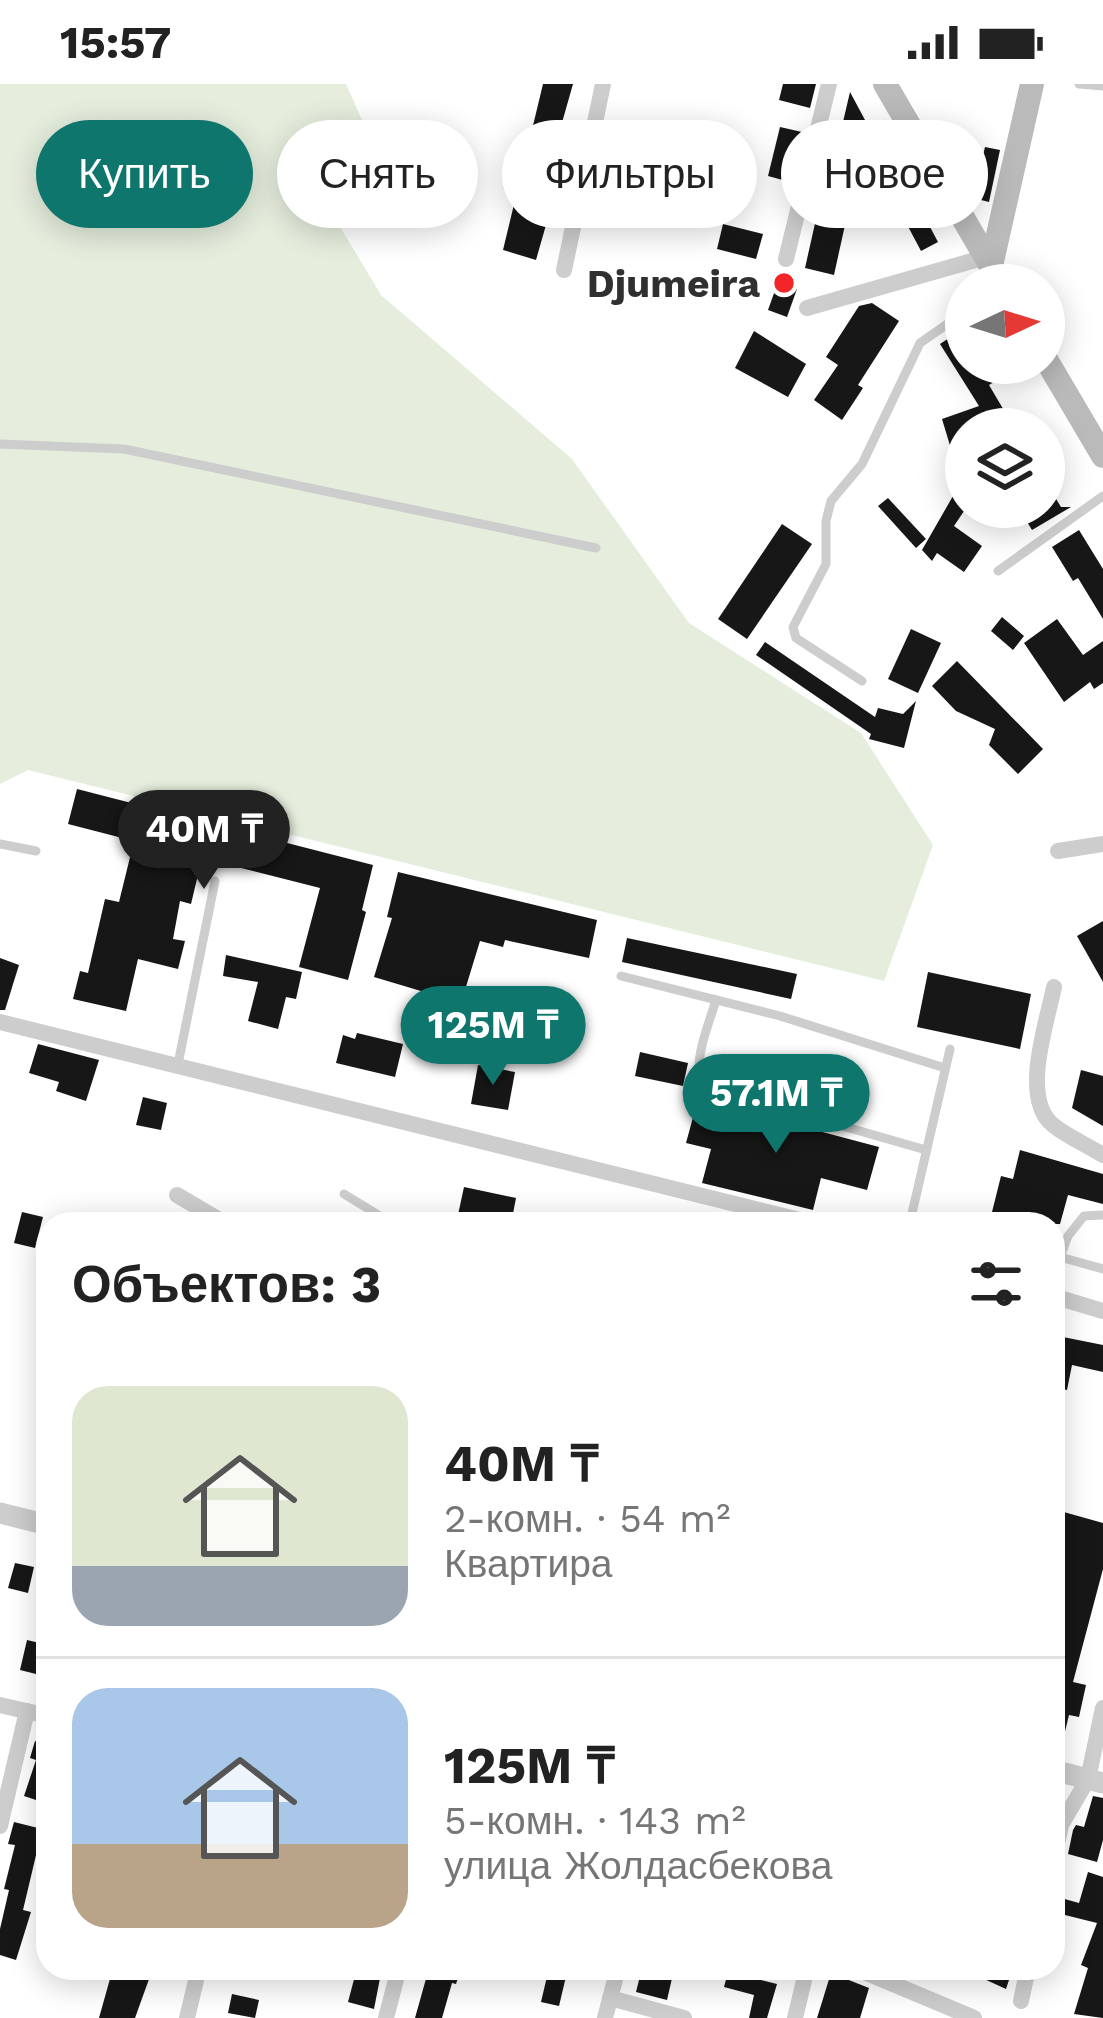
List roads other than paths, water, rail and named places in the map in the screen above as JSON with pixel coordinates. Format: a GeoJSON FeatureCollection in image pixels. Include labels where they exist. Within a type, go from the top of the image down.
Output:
{"type":"FeatureCollection","features":[{"type":"Feature","properties":{"kind":"main road"},"geometry":{"type":"LineString","coordinates":[[885,84],[990,264]]}},
{"type":"Feature","properties":{"kind":"main road"},"geometry":{"type":"LineString","coordinates":[[994,264],[1032,84]]}},
{"type":"Feature","properties":{"kind":"main road"},"geometry":{"type":"LineString","coordinates":[[1065,384],[1091,420],[1103,456]]}},
{"type":"Feature","properties":{"kind":"street"},"geometry":{"type":"LineString","coordinates":[[564,270],[603,84]]}},
{"type":"Feature","properties":{"kind":"street"},"geometry":{"type":"LineString","coordinates":[[786,260],[829,84]]}},
{"type":"Feature","properties":{"kind":"street"},"geometry":{"type":"LineString","coordinates":[[807,308],[945,279]]}},
{"type":"Feature","properties":{"kind":"street"},"geometry":{"type":"LineString","coordinates":[[1058,851],[1103,844]]}},
{"type":"Feature","properties":{"kind":"street"},"geometry":{"type":"LineString","coordinates":[[1054,987],[1036,1082],[1038,1104],[1050,1123],[1103,1155]]}},
{"type":"Feature","properties":{"kind":"street"},"geometry":{"type":"LineString","coordinates":[[0,1022],[768,1212]]}},
{"type":"Feature","properties":{"kind":"street"},"geometry":{"type":"LineString","coordinates":[[176,1195],[205,1212]]}},
{"type":"Feature","properties":{"kind":"street"},"geometry":{"type":"LineString","coordinates":[[1065,1300],[1103,1311]]}},
{"type":"Feature","properties":{"kind":"street"},"geometry":{"type":"LineString","coordinates":[[0,1513],[36,1522]]}},
{"type":"Feature","properties":{"kind":"street"},"geometry":{"type":"LineString","coordinates":[[0,1705],[36,1713]]}},
{"type":"Feature","properties":{"kind":"street"},"geometry":{"type":"LineString","coordinates":[[1065,1820],[1096,1781],[1103,1708]]}},
{"type":"Feature","properties":{"kind":"street"},"geometry":{"type":"LineString","coordinates":[[0,1826],[27,1711]]}},
{"type":"Feature","properties":{"kind":"street"},"geometry":{"type":"LineString","coordinates":[[1065,1774],[1096,1781]]}},
{"type":"Feature","properties":{"kind":"street"},"geometry":{"type":"LineString","coordinates":[[187,2018],[196,1980]]}},
{"type":"Feature","properties":{"kind":"street"},"geometry":{"type":"LineString","coordinates":[[386,2018],[396,1980]]}},
{"type":"Feature","properties":{"kind":"street"},"geometry":{"type":"LineString","coordinates":[[605,2018],[615,1980]]}},
{"type":"Feature","properties":{"kind":"street"},"geometry":{"type":"LineString","coordinates":[[795,2018],[804,1980]]}},
{"type":"Feature","properties":{"kind":"street"},"geometry":{"type":"LineString","coordinates":[[884,1980],[974,2018]]}},
{"type":"Feature","properties":{"kind":"street"},"geometry":{"type":"LineString","coordinates":[[1021,2001],[1025,1980]]}},
{"type":"Feature","properties":{"kind":"street"},"geometry":{"type":"LineString","coordinates":[[610,1998],[684,2018]]}},
{"type":"Feature","properties":{"kind":"lane"},"geometry":{"type":"LineString","coordinates":[[1079,84],[1103,86]]}},
{"type":"Feature","properties":{"kind":"lane"},"geometry":{"type":"LineString","coordinates":[[862,681],[796,638],[794,627],[826,564],[831,501],[862,464],[920,343],[945,326]]}},
{"type":"Feature","properties":{"kind":"lane"},"geometry":{"type":"LineString","coordinates":[[0,444],[124,449],[596,548]]}},
{"type":"Feature","properties":{"kind":"lane"},"geometry":{"type":"LineString","coordinates":[[998,571],[1103,496]]}},
{"type":"Feature","properties":{"kind":"lane"},"geometry":{"type":"LineString","coordinates":[[0,844],[36,851]]}},
{"type":"Feature","properties":{"kind":"lane"},"geometry":{"type":"LineString","coordinates":[[178,1064],[214,881]]}},
{"type":"Feature","properties":{"kind":"lane"},"geometry":{"type":"LineString","coordinates":[[621,976],[945,1068]]}},
{"type":"Feature","properties":{"kind":"lane"},"geometry":{"type":"LineString","coordinates":[[716,1000],[698,1077],[704,1086],[926,1150]]}},
{"type":"Feature","properties":{"kind":"lane"},"geometry":{"type":"LineString","coordinates":[[915,1212],[950,1049]]}},
{"type":"Feature","properties":{"kind":"lane"},"geometry":{"type":"LineString","coordinates":[[344,1194],[373,1212]]}},
{"type":"Feature","properties":{"kind":"lane"},"geometry":{"type":"LineString","coordinates":[[1065,1241],[1084,1216],[1103,1215]]}},
{"type":"Feature","properties":{"kind":"lane"},"geometry":{"type":"LineString","coordinates":[[1065,1258],[1103,1269]]}},
{"type":"Feature","properties":{"kind":"place","name":"Djumeira"},"geometry":{"type":"Point","coordinates":[784,283]}}]}
